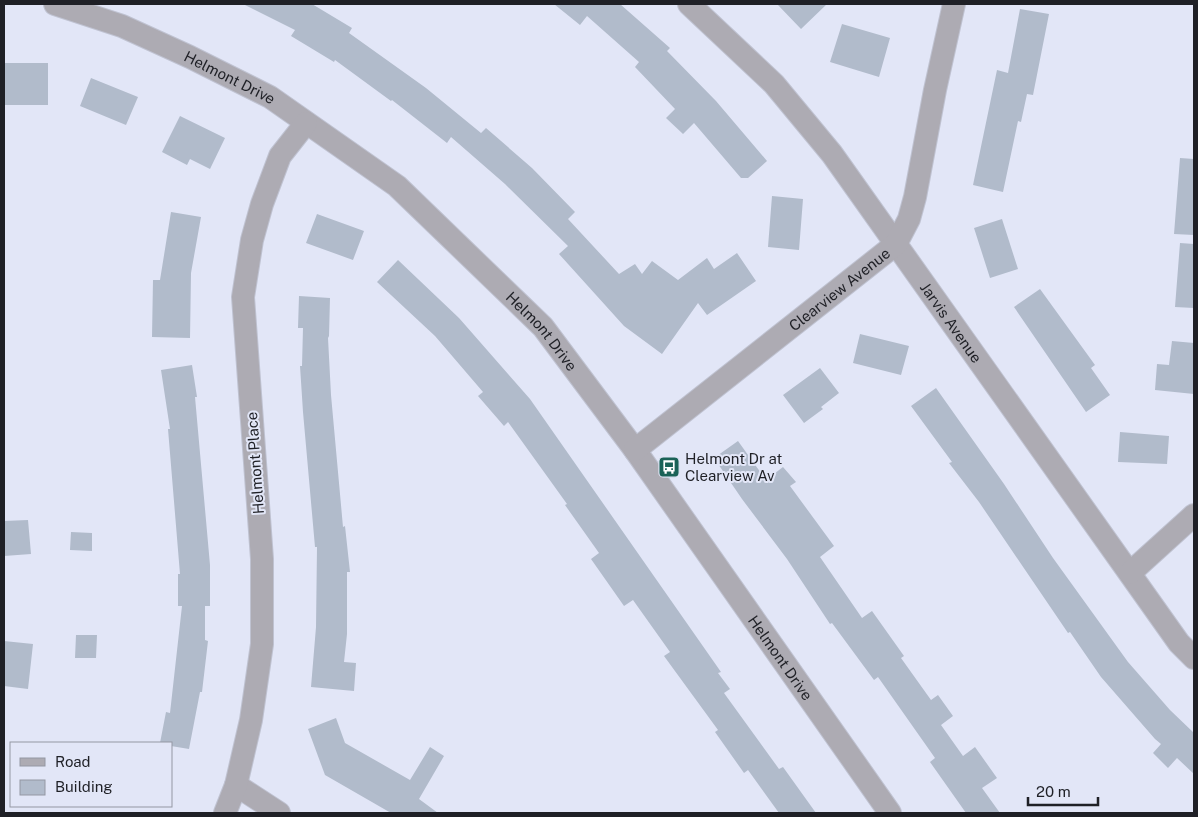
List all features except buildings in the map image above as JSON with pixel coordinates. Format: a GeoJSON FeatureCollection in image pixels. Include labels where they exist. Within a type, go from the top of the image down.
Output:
{"type":"FeatureCollection","features":[{"type":"Feature","properties":{"kind":"street","name":"Helmont Drive"},"geometry":{"type":"LineString","coordinates":[[55,4],[122,26],[270,97],[397,186],[543,327],[635,450],[890,813]]}},
{"type":"Feature","properties":{"kind":"street","name":"Jarvis Avenue"},"geometry":{"type":"LineString","coordinates":[[689,4],[774,84],[832,154],[1179,643],[1194,658]]}},
{"type":"Feature","properties":{"kind":"street","name":"Clearview Avenue"},"geometry":{"type":"LineString","coordinates":[[635,450],[896,244],[908,219],[915,197],[922,167],[934,90],[954,4]]}},
{"type":"Feature","properties":{"kind":"street","name":"Helmont Place"},"geometry":{"type":"LineString","coordinates":[[225,813],[236,785],[252,720],[262,644],[262,559],[243,297],[252,240],[262,204],[280,156],[306,123]]}},
{"type":"Feature","properties":{"kind":"street"},"geometry":{"type":"LineString","coordinates":[[1130,573],[1194,515]]}},
{"type":"Feature","properties":{"kind":"street"},"geometry":{"type":"LineString","coordinates":[[236,785],[279,813]]}},
{"type":"Feature","properties":{"kind":"place","name":"Helmont Dr at Clearview Av"},"geometry":{"type":"Point","coordinates":[669,467]}}]}
